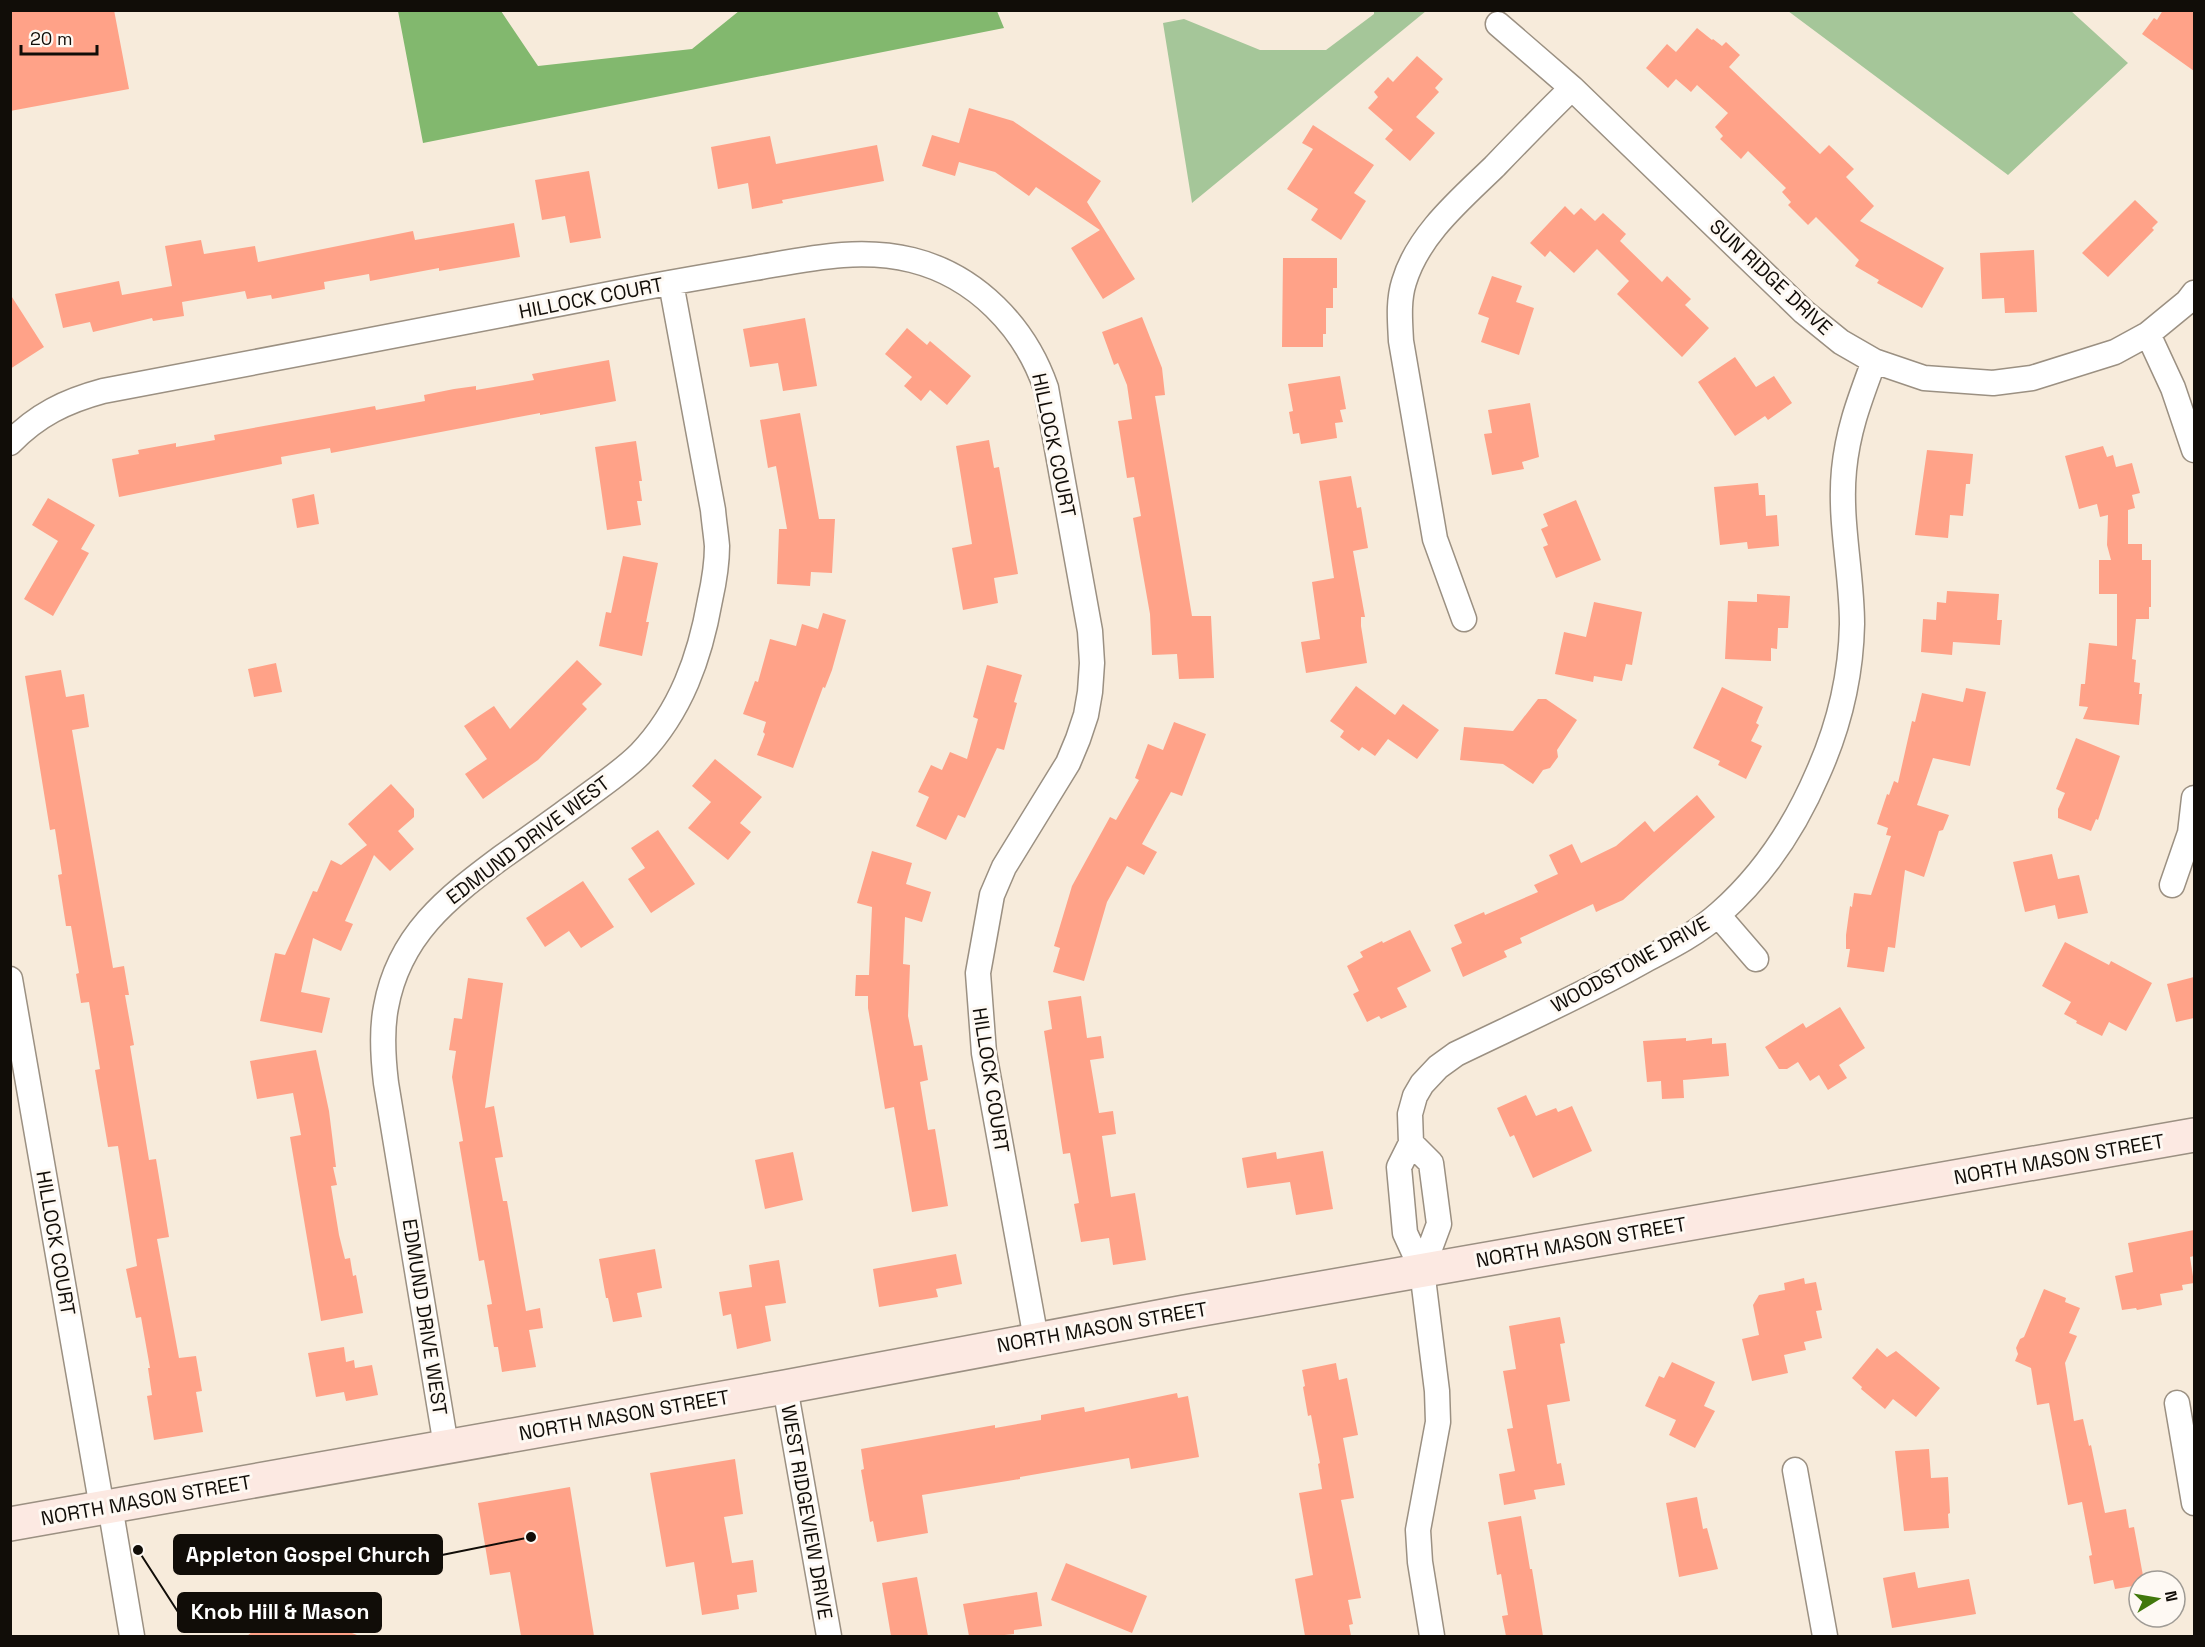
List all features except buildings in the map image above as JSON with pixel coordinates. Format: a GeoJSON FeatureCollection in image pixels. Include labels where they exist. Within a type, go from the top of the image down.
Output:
{"type":"FeatureCollection","features":[{"type":"Feature","properties":{"kind":"street","name":"SUN RIDGE DRIVE"},"geometry":{"type":"LineString","coordinates":[[1498,24],[1572,88],[1804,312],[1841,342],[1874,361],[1924,378],[1993,383],[2032,378],[2115,352],[2148,334],[2194,293]]}},
{"type":"Feature","properties":{"kind":"street"},"geometry":{"type":"LineString","coordinates":[[1464,618],[1435,539],[1401,341],[1399,308],[1404,282],[1414,256],[1444,218],[1572,88]]}},
{"type":"Feature","properties":{"kind":"street","name":"HILLOCK COURT"},"geometry":{"type":"LineString","coordinates":[[10,443],[37,418],[53,409],[103,391],[670,283],[841,254],[880,254],[912,260],[941,269],[986,298],[1014,328],[1040,371],[1054,428],[1090,631],[1092,663],[1090,692],[1083,723],[1068,763],[1004,867],[992,895],[978,973],[984,1053],[1036,1339]]}},
{"type":"Feature","properties":{"kind":"street","name":"EDMUND DRIVE WEST"},"geometry":{"type":"LineString","coordinates":[[446,1446],[386,1083],[383,1037],[386,1007],[408,947],[421,927],[438,908],[463,886],[622,770],[656,734],[675,708],[688,681],[704,635],[715,574],[717,547],[713,510],[670,283]]}},
{"type":"Feature","properties":{"kind":"street"},"geometry":{"type":"LineString","coordinates":[[2148,334],[2173,388],[2194,450]]}},
{"type":"Feature","properties":{"kind":"street","name":"WOODSTONE DRIVE"},"geometry":{"type":"LineString","coordinates":[[1422,1270],[1405,1233],[1399,1167],[1411,1143],[1410,1114],[1415,1096],[1422,1084],[1456,1053],[1605,983],[1684,939],[1718,915],[1745,889],[1787,835],[1806,801],[1840,715],[1850,662],[1852,622],[1844,529],[1844,472],[1850,426],[1874,361]]}},
{"type":"Feature","properties":{"kind":"street"},"geometry":{"type":"LineString","coordinates":[[2172,885],[2190,833],[2194,798]]}},
{"type":"Feature","properties":{"kind":"street"},"geometry":{"type":"LineString","coordinates":[[1718,915],[1756,959]]}},
{"type":"Feature","properties":{"kind":"street","name":"HILLOCK COURT"},"geometry":{"type":"LineString","coordinates":[[10,979],[106,1507],[132,1636]]}},
{"type":"Feature","properties":{"kind":"street","name":"NORTH MASON STREET"},"geometry":{"type":"LineString","coordinates":[[10,1524],[785,1387],[1036,1339],[1422,1270],[2194,1135]]}},
{"type":"Feature","properties":{"kind":"street"},"geometry":{"type":"LineString","coordinates":[[1411,1143],[1431,1162],[1439,1224],[1422,1270],[1437,1391],[1438,1422],[1418,1530],[1420,1562],[1432,1636]]}},
{"type":"Feature","properties":{"kind":"street","name":"WEST RIDGEVIEW DRIVE"},"geometry":{"type":"LineString","coordinates":[[785,1387],[829,1636]]}},
{"type":"Feature","properties":{"kind":"street"},"geometry":{"type":"LineString","coordinates":[[2177,1403],[2194,1503]]}},
{"type":"Feature","properties":{"kind":"street"},"geometry":{"type":"LineString","coordinates":[[1795,1470],[1825,1636]]}},
{"type":"Feature","properties":{"kind":"green space"},"geometry":{"type":"Polygon","coordinates":[[[398,11],[501,11],[538,66],[692,49],[739,11],[997,11],[1004,28],[423,143],[398,11]]]}},
{"type":"Feature","properties":{"kind":"green space"},"geometry":{"type":"Polygon","coordinates":[[[1374,11],[1426,11],[1192,203],[1163,23],[1184,19],[1260,50],[1326,50],[1374,14],[1374,11]]]}},
{"type":"Feature","properties":{"kind":"green space"},"geometry":{"type":"Polygon","coordinates":[[[1788,11],[2071,11],[2128,63],[2008,175],[1788,11]]]}},
{"type":"Feature","properties":{"kind":"place","name":"Appleton Gospel Church"},"geometry":{"type":"Point","coordinates":[531,1537]}},
{"type":"Feature","properties":{"kind":"place","name":"Knob Hill & Mason"},"geometry":{"type":"Point","coordinates":[138,1550]}}]}
